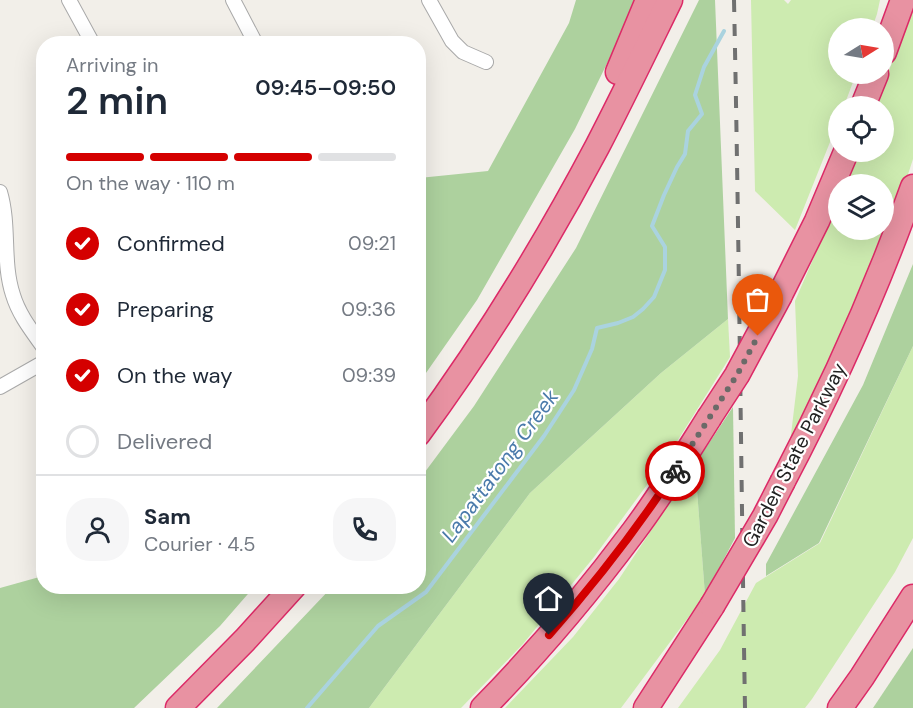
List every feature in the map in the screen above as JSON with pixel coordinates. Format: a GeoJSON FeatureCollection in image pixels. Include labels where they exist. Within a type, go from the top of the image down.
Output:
{"type":"FeatureCollection","features":[{"type":"Feature","properties":{"kind":"highway"},"geometry":{"type":"LineString","coordinates":[[576,186],[604,102],[648,0]]}},
{"type":"Feature","properties":{"kind":"highway"},"geometry":{"type":"LineString","coordinates":[[426,423],[471,360],[520,284],[597,147],[670,0]]}},
{"type":"Feature","properties":{"kind":"highway"},"geometry":{"type":"LineString","coordinates":[[894,25],[903,0]]}},
{"type":"Feature","properties":{"kind":"highway"},"geometry":{"type":"LineString","coordinates":[[483,708],[542,644],[608,566],[710,418],[737,375],[780,295],[817,221],[842,162]]}},
{"type":"Feature","properties":{"kind":"highway","name":"Garden State Parkway"},"geometry":{"type":"LineString","coordinates":[[646,708],[712,606],[760,525],[813,424],[881,271],[913,187]]}},
{"type":"Feature","properties":{"kind":"highway"},"geometry":{"type":"LineString","coordinates":[[178,708],[287,594]]}},
{"type":"Feature","properties":{"kind":"highway"},"geometry":{"type":"LineString","coordinates":[[840,708],[913,597]]}},
{"type":"Feature","properties":{"kind":"street"},"geometry":{"type":"LineString","coordinates":[[69,0],[89,36]]}},
{"type":"Feature","properties":{"kind":"street"},"geometry":{"type":"LineString","coordinates":[[233,0],[252,36]]}},
{"type":"Feature","properties":{"kind":"street"},"geometry":{"type":"LineString","coordinates":[[429,0],[445,30],[463,52],[486,62]]}},
{"type":"Feature","properties":{"kind":"street"},"geometry":{"type":"LineString","coordinates":[[0,192],[5,215],[8,274],[12,293],[20,313],[36,336]]}},
{"type":"Feature","properties":{"kind":"street"},"geometry":{"type":"LineString","coordinates":[[0,387],[36,367]]}},
{"type":"Feature","properties":{"kind":"green space"},"geometry":{"type":"Polygon","coordinates":[[[576,0],[638,0],[575,129],[477,300],[426,373],[426,177],[488,171],[569,23],[576,0]]]}},
{"type":"Feature","properties":{"kind":"green space"},"geometry":{"type":"Polygon","coordinates":[[[699,0],[715,0],[728,319],[661,373],[530,493],[369,708],[217,708],[325,594],[426,594],[426,471],[474,406],[576,248],[699,0]]]}},
{"type":"Feature","properties":{"kind":"green space"},"geometry":{"type":"Polygon","coordinates":[[[751,0],[784,0],[788,4],[791,0],[880,0],[876,18],[828,18],[828,84],[852,84],[848,96],[828,96],[828,147],[795,230],[755,191],[751,0]]]}},
{"type":"Feature","properties":{"kind":"green space"},"geometry":{"type":"Polygon","coordinates":[[[913,5],[913,159],[894,218],[894,174],[850,174],[856,162],[894,162],[894,96],[880,96],[884,84],[894,84],[894,57],[913,5]]]}},
{"type":"Feature","properties":{"kind":"green space"},"geometry":{"type":"Polygon","coordinates":[[[828,225],[828,240],[886,240],[790,443],[798,376],[795,301],[828,225]]]}},
{"type":"Feature","properties":{"kind":"green space"},"geometry":{"type":"Polygon","coordinates":[[[913,264],[913,346],[819,543],[766,576],[766,564],[863,385],[913,264]]]}},
{"type":"Feature","properties":{"kind":"green space"},"geometry":{"type":"Polygon","coordinates":[[[728,319],[730,357],[666,459],[594,557],[523,644],[461,708],[369,708],[530,493],[661,373],[728,319]]]}},
{"type":"Feature","properties":{"kind":"green space"},"geometry":{"type":"Polygon","coordinates":[[[913,346],[913,538],[895,572],[805,708],[678,708],[720,650],[756,583],[820,543],[913,346]]]}},
{"type":"Feature","properties":{"kind":"green space"},"geometry":{"type":"Polygon","coordinates":[[[733,407],[735,538],[705,595],[695,464],[733,407]]]}},
{"type":"Feature","properties":{"kind":"green space"},"geometry":{"type":"Polygon","coordinates":[[[695,464],[705,595],[621,708],[505,708],[573,637],[619,579],[695,464]]]}},
{"type":"Feature","properties":{"kind":"green space"},"geometry":{"type":"Polygon","coordinates":[[[36,578],[36,594],[248,594],[220,626],[134,708],[0,708],[0,588],[36,578]]]}},
{"type":"Feature","properties":{"kind":"green space"},"geometry":{"type":"Polygon","coordinates":[[[913,648],[913,708],[873,708],[913,648]]]}},
{"type":"Feature","properties":{"kind":"waterway","name":"Lapattatong Creek"},"geometry":{"type":"LineString","coordinates":[[426,592],[544,436],[574,390],[592,349],[597,328],[633,317],[654,297],[665,270],[665,247],[652,226],[664,195],[685,154],[688,131],[702,114],[695,95],[704,67],[724,31]]}},
{"type":"Feature","properties":{"kind":"waterway","name":"Lapattatong Creek"},"geometry":{"type":"LineString","coordinates":[[307,708],[378,626],[423,594]]}},
{"type":"Feature","properties":{"kind":"railway"},"geometry":{"type":"LineString","coordinates":[[734,0],[745,708]]}},
{"type":"Feature","properties":{"kind":"way so far"},"geometry":{"type":"LineString","coordinates":[[675,471],[737,375],[758,336]]}},
{"type":"Feature","properties":{"kind":"route"},"geometry":{"type":"LineString","coordinates":[[549,635],[608,566],[675,471]]}}]}
